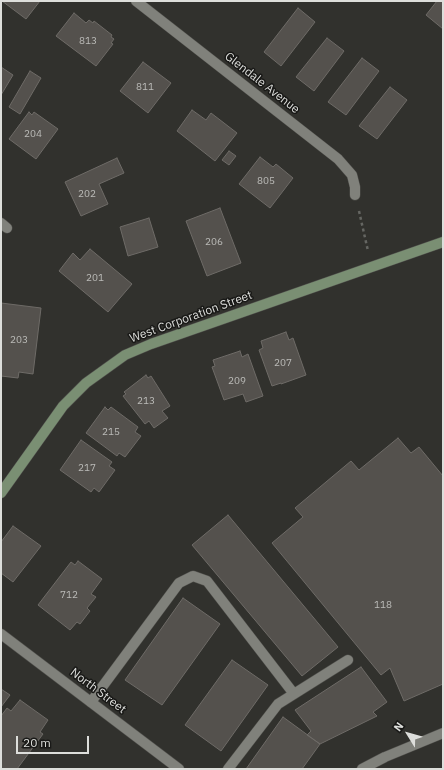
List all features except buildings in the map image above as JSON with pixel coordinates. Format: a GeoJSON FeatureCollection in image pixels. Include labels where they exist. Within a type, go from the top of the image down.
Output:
{"type":"FeatureCollection","features":[{"type":"Feature","properties":{"kind":"street","name":"Glendale Avenue"},"geometry":{"type":"LineString","coordinates":[[136,1],[338,159],[352,175],[355,195]]}},
{"type":"Feature","properties":{"kind":"street","name":"West Corporation Street"},"geometry":{"type":"LineString","coordinates":[[1,492],[63,406],[86,383],[125,355],[151,344],[443,242]]}},
{"type":"Feature","properties":{"kind":"street"},"geometry":{"type":"LineString","coordinates":[[91,702],[179,583],[193,576],[207,581],[294,694]]}},
{"type":"Feature","properties":{"kind":"street","name":"North Street"},"geometry":{"type":"LineString","coordinates":[[1,634],[179,769]]}},
{"type":"Feature","properties":{"kind":"street"},"geometry":{"type":"LineString","coordinates":[[228,769],[278,704],[348,660]]}},
{"type":"Feature","properties":{"kind":"street"},"geometry":{"type":"LineString","coordinates":[[362,769],[385,757],[443,733]]}},
{"type":"Feature","properties":{"kind":"path"},"geometry":{"type":"LineString","coordinates":[[355,195],[365,234],[370,267]]}}]}
